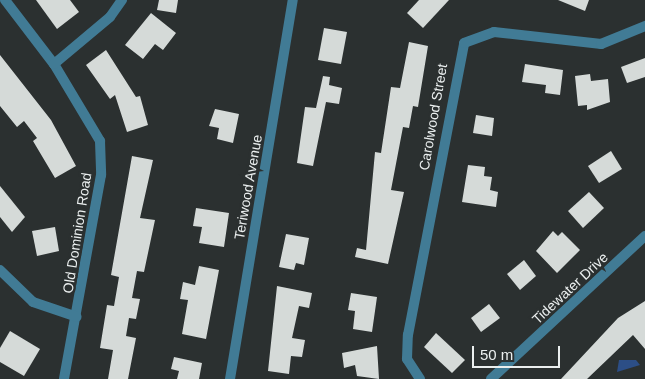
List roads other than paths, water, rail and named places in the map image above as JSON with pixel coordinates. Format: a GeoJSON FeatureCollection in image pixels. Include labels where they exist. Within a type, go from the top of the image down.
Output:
{"type":"FeatureCollection","features":[{"type":"Feature","properties":{"kind":"street","name":"Old Dominion Road"},"geometry":{"type":"LineString","coordinates":[[5,0],[54,64],[100,141],[101,176],[64,379]]}},
{"type":"Feature","properties":{"kind":"street"},"geometry":{"type":"LineString","coordinates":[[54,64],[110,16],[122,0]]}},
{"type":"Feature","properties":{"kind":"street","name":"Teriwood Avenue"},"geometry":{"type":"LineString","coordinates":[[230,379],[293,0]]}},
{"type":"Feature","properties":{"kind":"street","name":"Carolwood Street"},"geometry":{"type":"LineString","coordinates":[[420,379],[407,359],[408,335],[464,43],[494,32],[601,44],[645,26]]}},
{"type":"Feature","properties":{"kind":"street","name":"Tidewater Drive"},"geometry":{"type":"LineString","coordinates":[[491,379],[645,236]]}},
{"type":"Feature","properties":{"kind":"street"},"geometry":{"type":"LineString","coordinates":[[0,270],[33,302],[76,317]]}},
{"type":"Feature","properties":{"kind":"water"},"geometry":{"type":"Polygon","coordinates":[[[619,360],[636,360],[640,365],[617,372],[619,360]]]}}]}
